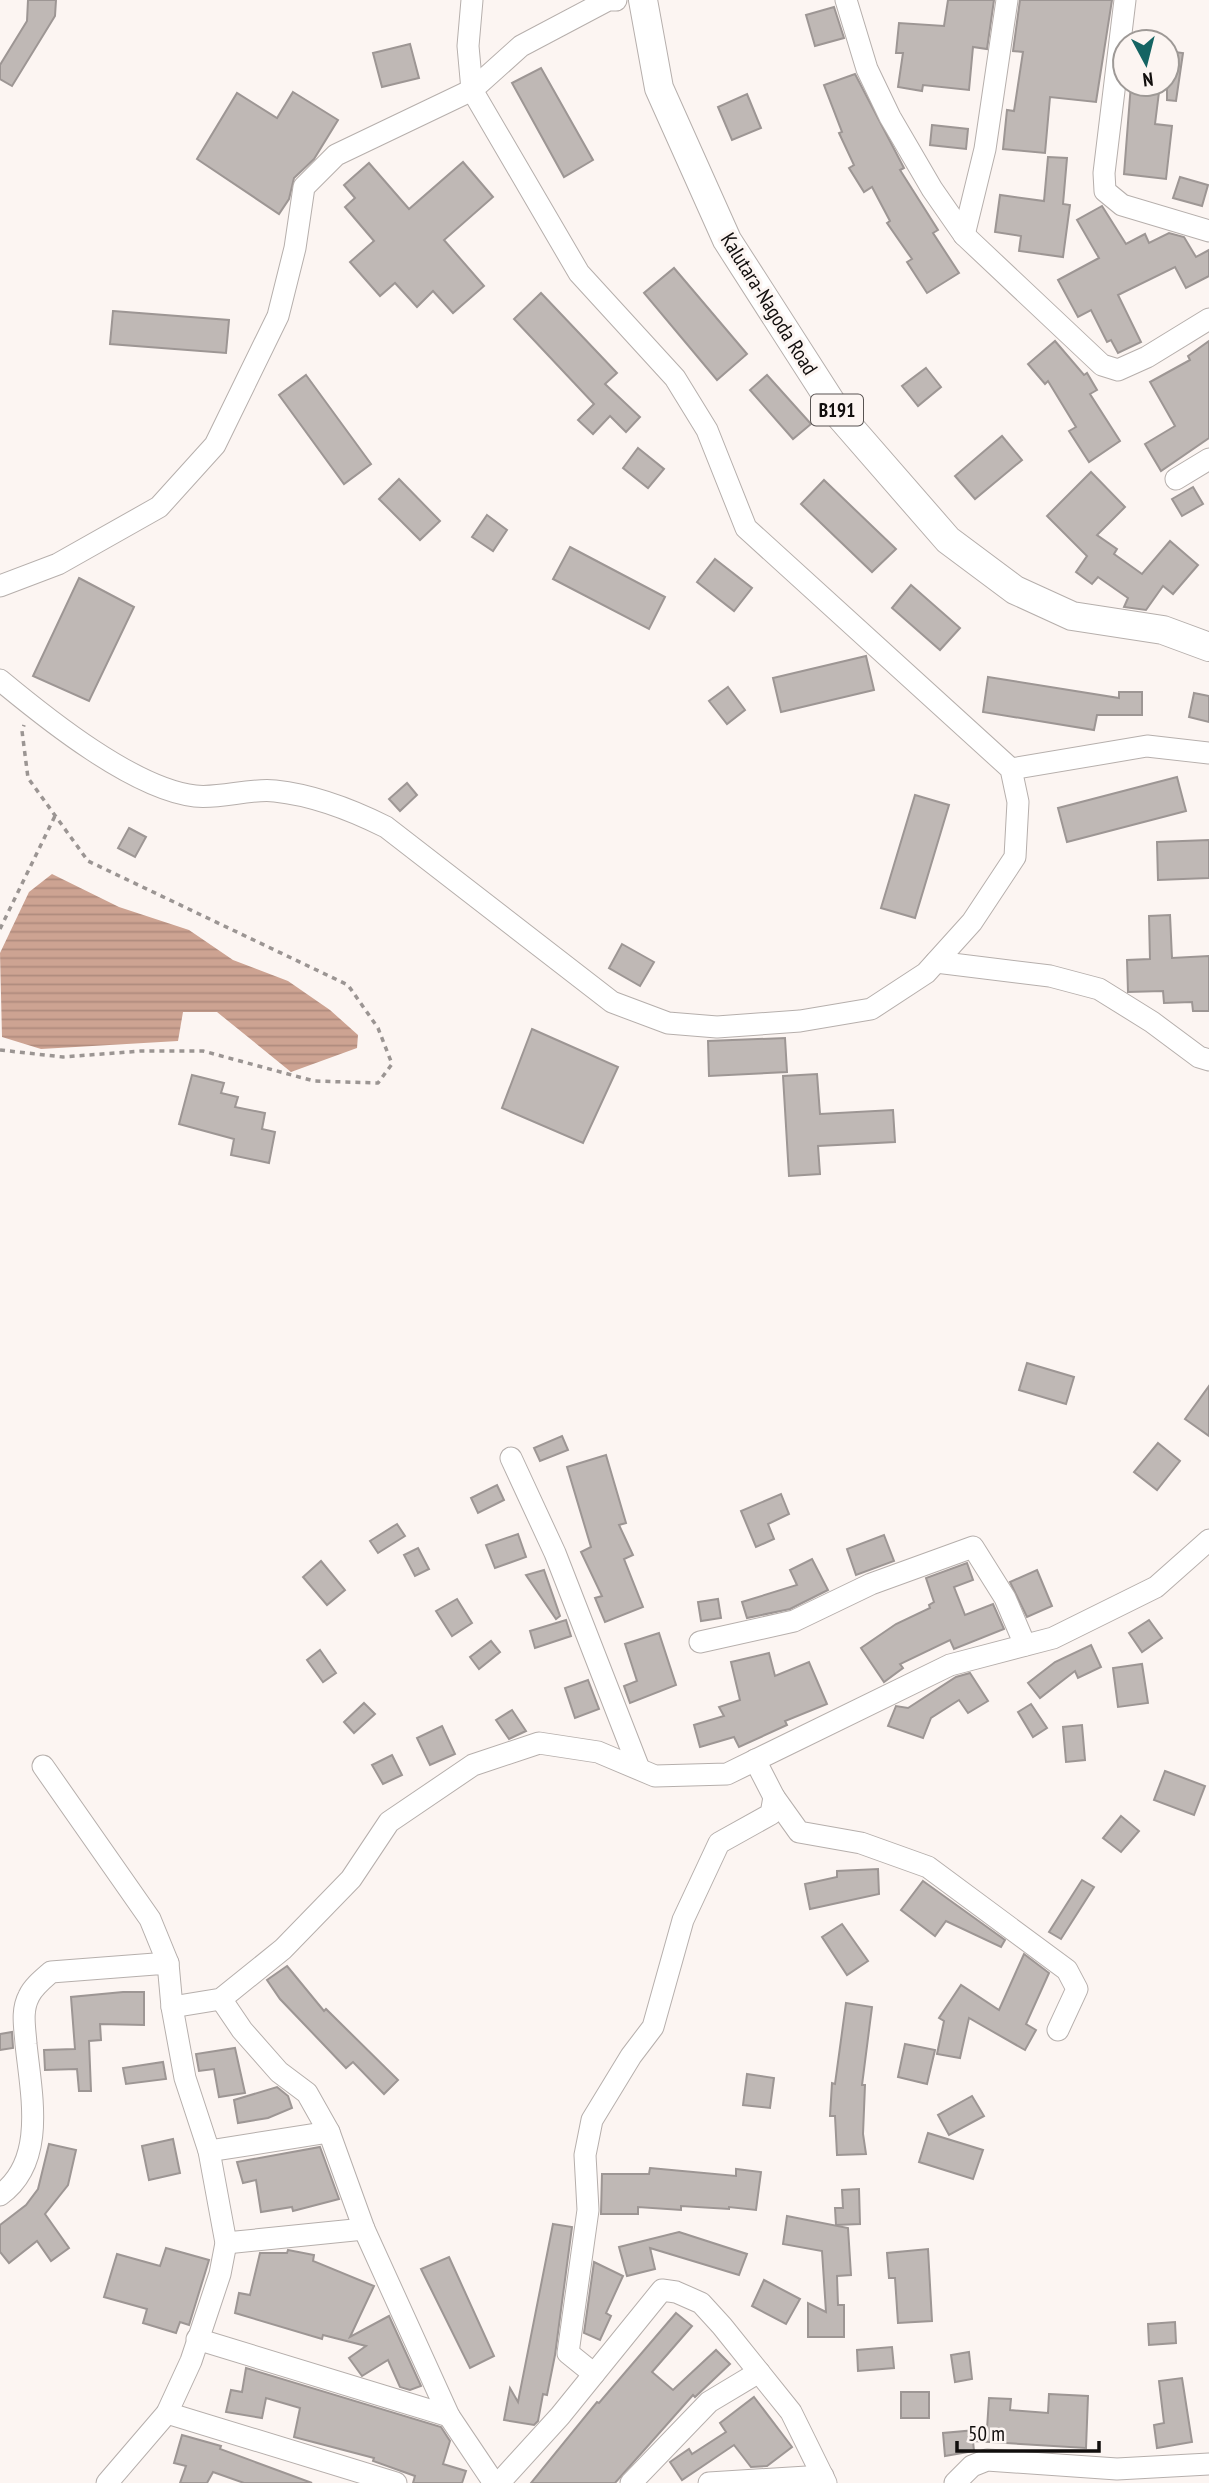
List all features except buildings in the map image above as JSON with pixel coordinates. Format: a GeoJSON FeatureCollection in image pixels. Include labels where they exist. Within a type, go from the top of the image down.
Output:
{"type":"FeatureCollection","features":[{"type":"Feature","properties":{"kind":"main road","name":"Kalutara-Nagoda Road"},"geometry":{"type":"LineString","coordinates":[[643,0],[659,88],[727,240],[840,415],[948,540],[1015,590],[1072,616],[1163,629],[1209,647]]}},
{"type":"Feature","properties":{"kind":"street"},"geometry":{"type":"LineString","coordinates":[[0,680],[57,727],[155,786],[196,796],[274,790],[351,810],[386,827],[612,1002],[668,1023],[717,1027],[800,1021],[871,1009],[926,973],[972,922],[1015,858],[1018,802],[1011,769],[746,528],[707,430],[675,378],[579,273],[472,90],[468,47],[471,0]]}},
{"type":"Feature","properties":{"kind":"street"},"geometry":{"type":"LineString","coordinates":[[0,586],[58,564],[159,507],[215,445],[278,316],[295,248],[304,187],[336,155],[472,90],[521,46],[608,0],[616,0]]}},
{"type":"Feature","properties":{"kind":"street"},"geometry":{"type":"LineString","coordinates":[[846,0],[867,69],[890,117],[932,189],[964,234],[1102,365],[1118,370],[1147,358],[1209,319]]}},
{"type":"Feature","properties":{"kind":"street"},"geometry":{"type":"LineString","coordinates":[[964,234],[985,149],[1007,0]]}},
{"type":"Feature","properties":{"kind":"street"},"geometry":{"type":"LineString","coordinates":[[1125,0],[1104,173],[1105,191],[1122,205],[1209,231]]}},
{"type":"Feature","properties":{"kind":"street"},"geometry":{"type":"LineString","coordinates":[[1176,479],[1209,458]]}},
{"type":"Feature","properties":{"kind":"street"},"geometry":{"type":"LineString","coordinates":[[1011,769],[1147,746],[1209,753]]}},
{"type":"Feature","properties":{"kind":"street"},"geometry":{"type":"LineString","coordinates":[[936,962],[1050,976],[1099,989],[1209,1060]]}},
{"type":"Feature","properties":{"kind":"street"},"geometry":{"type":"LineString","coordinates":[[512,1458],[555,1553],[638,1766]]}},
{"type":"Feature","properties":{"kind":"street"},"geometry":{"type":"LineString","coordinates":[[172,2007],[220,1999],[284,1949],[351,1880],[389,1822],[473,1766],[539,1743],[598,1752],[638,1766],[655,1776],[727,1774],[950,1665],[1053,1638],[1156,1587],[1209,1540]]}},
{"type":"Feature","properties":{"kind":"street"},"geometry":{"type":"LineString","coordinates":[[701,1642],[794,1621],[871,1584],[973,1547],[1005,1598],[1025,1645]]}},
{"type":"Feature","properties":{"kind":"street"},"geometry":{"type":"LineString","coordinates":[[755,1760],[774,1797],[799,1832],[861,1843],[929,1867],[1067,1970],[1077,1989],[1058,2030]]}},
{"type":"Feature","properties":{"kind":"street"},"geometry":{"type":"LineString","coordinates":[[43,1766],[150,1919],[168,1963],[172,2007],[185,2078],[209,2151],[226,2243],[220,2274],[167,2413],[107,2483]]}},
{"type":"Feature","properties":{"kind":"street"},"geometry":{"type":"LineString","coordinates":[[594,2374],[568,2353],[588,2210],[585,2155],[592,2120],[653,2027],[684,1920],[719,1843],[771,1814],[774,1797]]}},
{"type":"Feature","properties":{"kind":"street"},"geometry":{"type":"LineString","coordinates":[[0,2195],[10,2188],[25,2167],[33,2122],[24,2017],[29,1996],[51,1972],[168,1963]]}},
{"type":"Feature","properties":{"kind":"street"},"geometry":{"type":"LineString","coordinates":[[220,1999],[242,2030],[279,2072],[307,2093],[329,2132],[364,2229],[449,2416],[494,2483]]}},
{"type":"Feature","properties":{"kind":"street"},"geometry":{"type":"LineString","coordinates":[[209,2151],[329,2132]]}},
{"type":"Feature","properties":{"kind":"street"},"geometry":{"type":"LineString","coordinates":[[226,2243],[364,2229]]}},
{"type":"Feature","properties":{"kind":"street"},"geometry":{"type":"LineString","coordinates":[[499,2483],[594,2374],[662,2290],[676,2292],[701,2303],[791,2412],[824,2480],[716,2480],[709,2483]]}},
{"type":"Feature","properties":{"kind":"street"},"geometry":{"type":"LineString","coordinates":[[197,2339],[449,2416]]}},
{"type":"Feature","properties":{"kind":"street"},"geometry":{"type":"LineString","coordinates":[[631,2483],[709,2402],[759,2372]]}},
{"type":"Feature","properties":{"kind":"street"},"geometry":{"type":"LineString","coordinates":[[167,2413],[396,2483]]}},
{"type":"Feature","properties":{"kind":"street"},"geometry":{"type":"LineString","coordinates":[[955,2483],[972,2466],[987,2460],[1117,2469],[1209,2464]]}},
{"type":"Feature","properties":{"kind":"path"},"geometry":{"type":"LineString","coordinates":[[0,1050],[63,1057],[141,1051],[203,1051],[314,1081],[379,1083],[392,1064],[378,1028],[348,985],[88,862],[28,778],[22,732],[30,705]]}},
{"type":"Feature","properties":{"kind":"path"},"geometry":{"type":"LineString","coordinates":[[0,929],[55,816]]}},
{"type":"Feature","properties":{"kind":"shaded area"},"geometry":{"type":"Polygon","coordinates":[[[52,874],[119,907],[189,930],[233,960],[288,981],[330,1010],[358,1035],[357,1048],[291,1072],[217,1012],[183,1012],[178,1041],[41,1049],[2,1037],[0,953],[29,892],[52,874]]]}}]}
